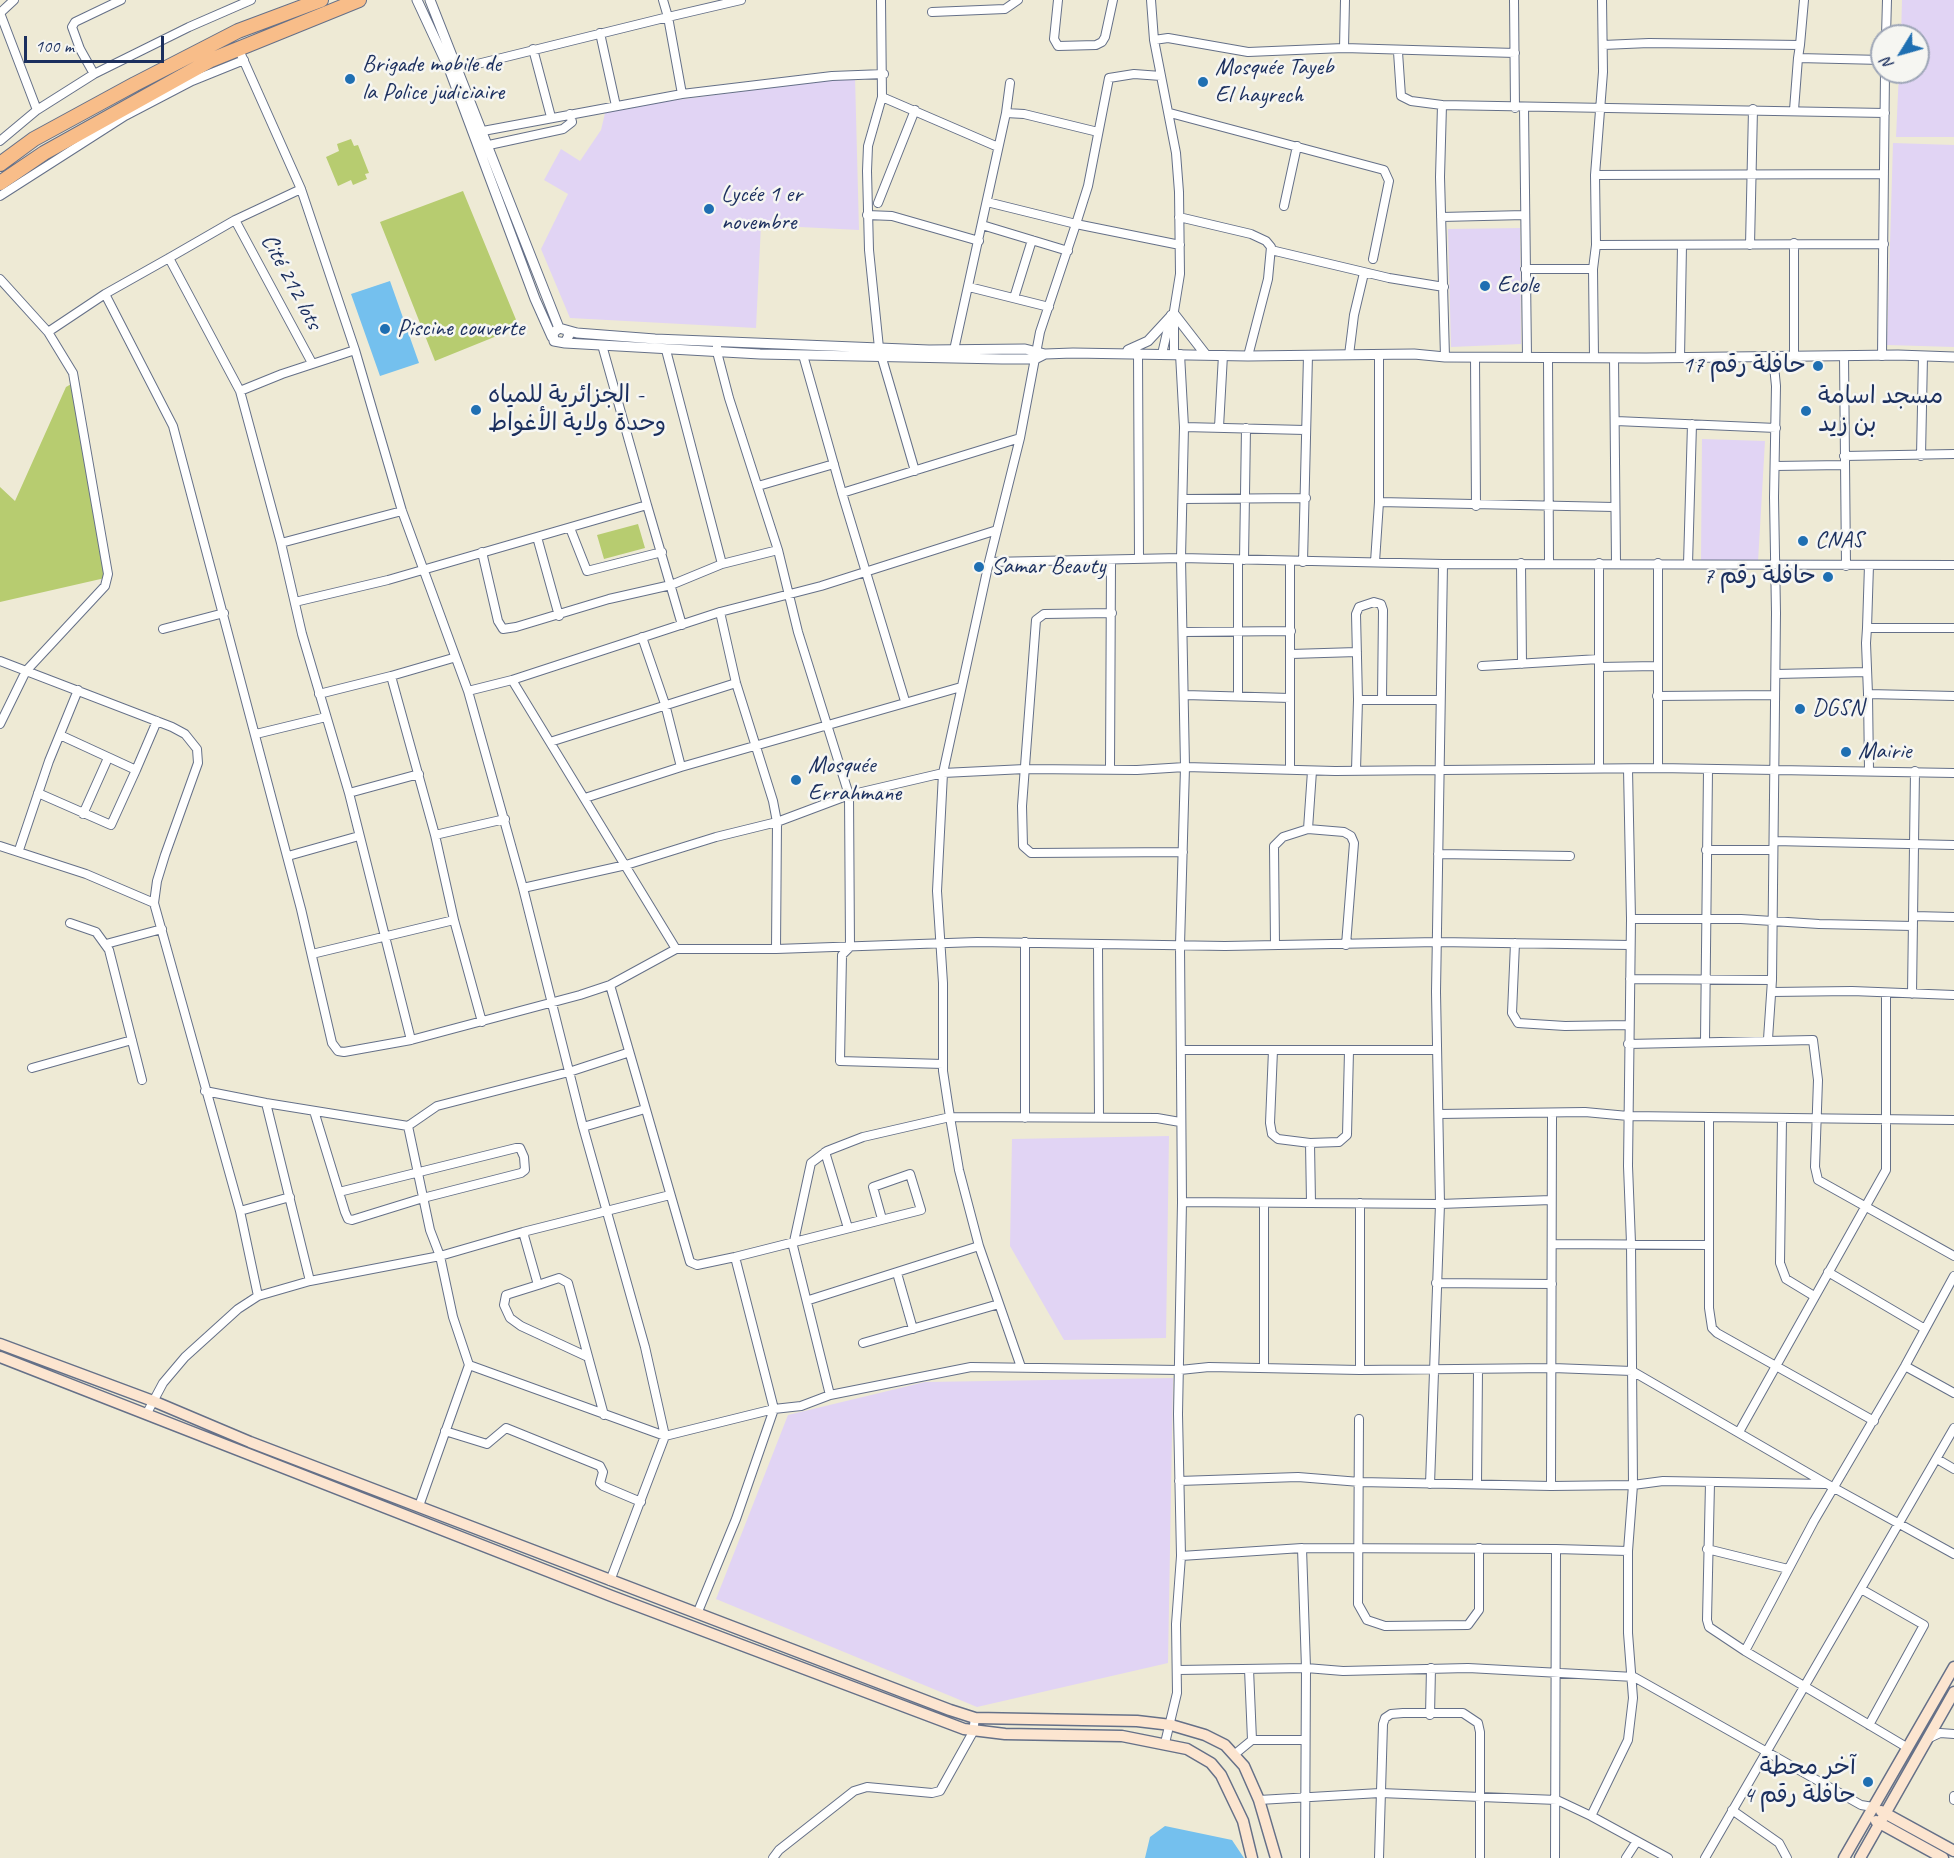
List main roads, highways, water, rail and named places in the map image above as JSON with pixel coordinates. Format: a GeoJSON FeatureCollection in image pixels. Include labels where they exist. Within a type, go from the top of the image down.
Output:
{"type":"FeatureCollection","features":[{"type":"Feature","properties":{"kind":"highway"},"geometry":{"type":"LineString","coordinates":[[0,164],[34,139],[238,31],[321,0]]}},
{"type":"Feature","properties":{"kind":"highway"},"geometry":{"type":"LineString","coordinates":[[0,183],[44,153],[211,60],[241,55],[358,0]]}},
{"type":"Feature","properties":{"kind":"main road"},"geometry":{"type":"LineString","coordinates":[[0,1344],[153,1401],[250,1442],[610,1581],[975,1718],[1137,1721],[1171,1725],[1205,1735],[1225,1745],[1235,1754],[1259,1800],[1276,1858]]}},
{"type":"Feature","properties":{"kind":"main road"},"geometry":{"type":"LineString","coordinates":[[0,1357],[614,1597],[973,1732],[1122,1736],[1166,1743],[1200,1755],[1221,1775],[1243,1821],[1252,1858]]}},
{"type":"Feature","properties":{"kind":"main road"},"geometry":{"type":"LineString","coordinates":[[1844,1858],[1867,1809],[1908,1748],[1954,1667]]}},
{"type":"Feature","properties":{"kind":"main road"},"geometry":{"type":"LineString","coordinates":[[1860,1858],[1954,1692]]}},
{"type":"Feature","properties":{"kind":"main road"},"geometry":{"type":"LineString","coordinates":[[1867,1809],[1943,1858]]}},
{"type":"Feature","properties":{"kind":"main road"},"geometry":{"type":"LineString","coordinates":[[1883,1818],[1954,1851]]}},
{"type":"Feature","properties":{"kind":"water","name":"Piscine couverte"},"geometry":{"type":"Polygon","coordinates":[[[390,281],[419,363],[380,376],[351,294],[390,281]]]}},
{"type":"Feature","properties":{"kind":"water"},"geometry":{"type":"Polygon","coordinates":[[[1165,1826],[1232,1840],[1244,1858],[1145,1858],[1150,1837],[1165,1826]]]}},
{"type":"Feature","properties":{"kind":"place","name":"Brigade mobile de la Police judiciaire"},"geometry":{"type":"Point","coordinates":[350,79]}},
{"type":"Feature","properties":{"kind":"place","name":"Mosquée Tayeb El hayrech"},"geometry":{"type":"Point","coordinates":[1203,82]}},
{"type":"Feature","properties":{"kind":"place","name":"Lycée 1 er novembre"},"geometry":{"type":"Point","coordinates":[709,209]}},
{"type":"Feature","properties":{"kind":"place","name":"Ecole"},"geometry":{"type":"Point","coordinates":[1485,286]}},
{"type":"Feature","properties":{"kind":"place","name":"Piscine couverte"},"geometry":{"type":"Point","coordinates":[385,329]}},
{"type":"Feature","properties":{"kind":"place","name":"حافلة رقم 17"},"geometry":{"type":"Point","coordinates":[1818,366]}},
{"type":"Feature","properties":{"kind":"place","name":"الجزائرية للمياه - وحدة ولاية الأغواط"},"geometry":{"type":"Point","coordinates":[476,410]}},
{"type":"Feature","properties":{"kind":"place","name":"مسجد اسامة بن زيد"},"geometry":{"type":"Point","coordinates":[1806,411]}},
{"type":"Feature","properties":{"kind":"place","name":"CNAS"},"geometry":{"type":"Point","coordinates":[1803,541]}},
{"type":"Feature","properties":{"kind":"place","name":"Samar Beauty"},"geometry":{"type":"Point","coordinates":[979,567]}},
{"type":"Feature","properties":{"kind":"place","name":"حافلة رقم 7"},"geometry":{"type":"Point","coordinates":[1828,577]}},
{"type":"Feature","properties":{"kind":"place","name":"DGSN"},"geometry":{"type":"Point","coordinates":[1800,709]}},
{"type":"Feature","properties":{"kind":"place","name":"Mairie"},"geometry":{"type":"Point","coordinates":[1846,752]}},
{"type":"Feature","properties":{"kind":"place","name":"Mosquée Errahmane"},"geometry":{"type":"Point","coordinates":[796,780]}},
{"type":"Feature","properties":{"kind":"place","name":"آخر محطة حافلة رقم 4"},"geometry":{"type":"Point","coordinates":[1868,1782]}}]}
